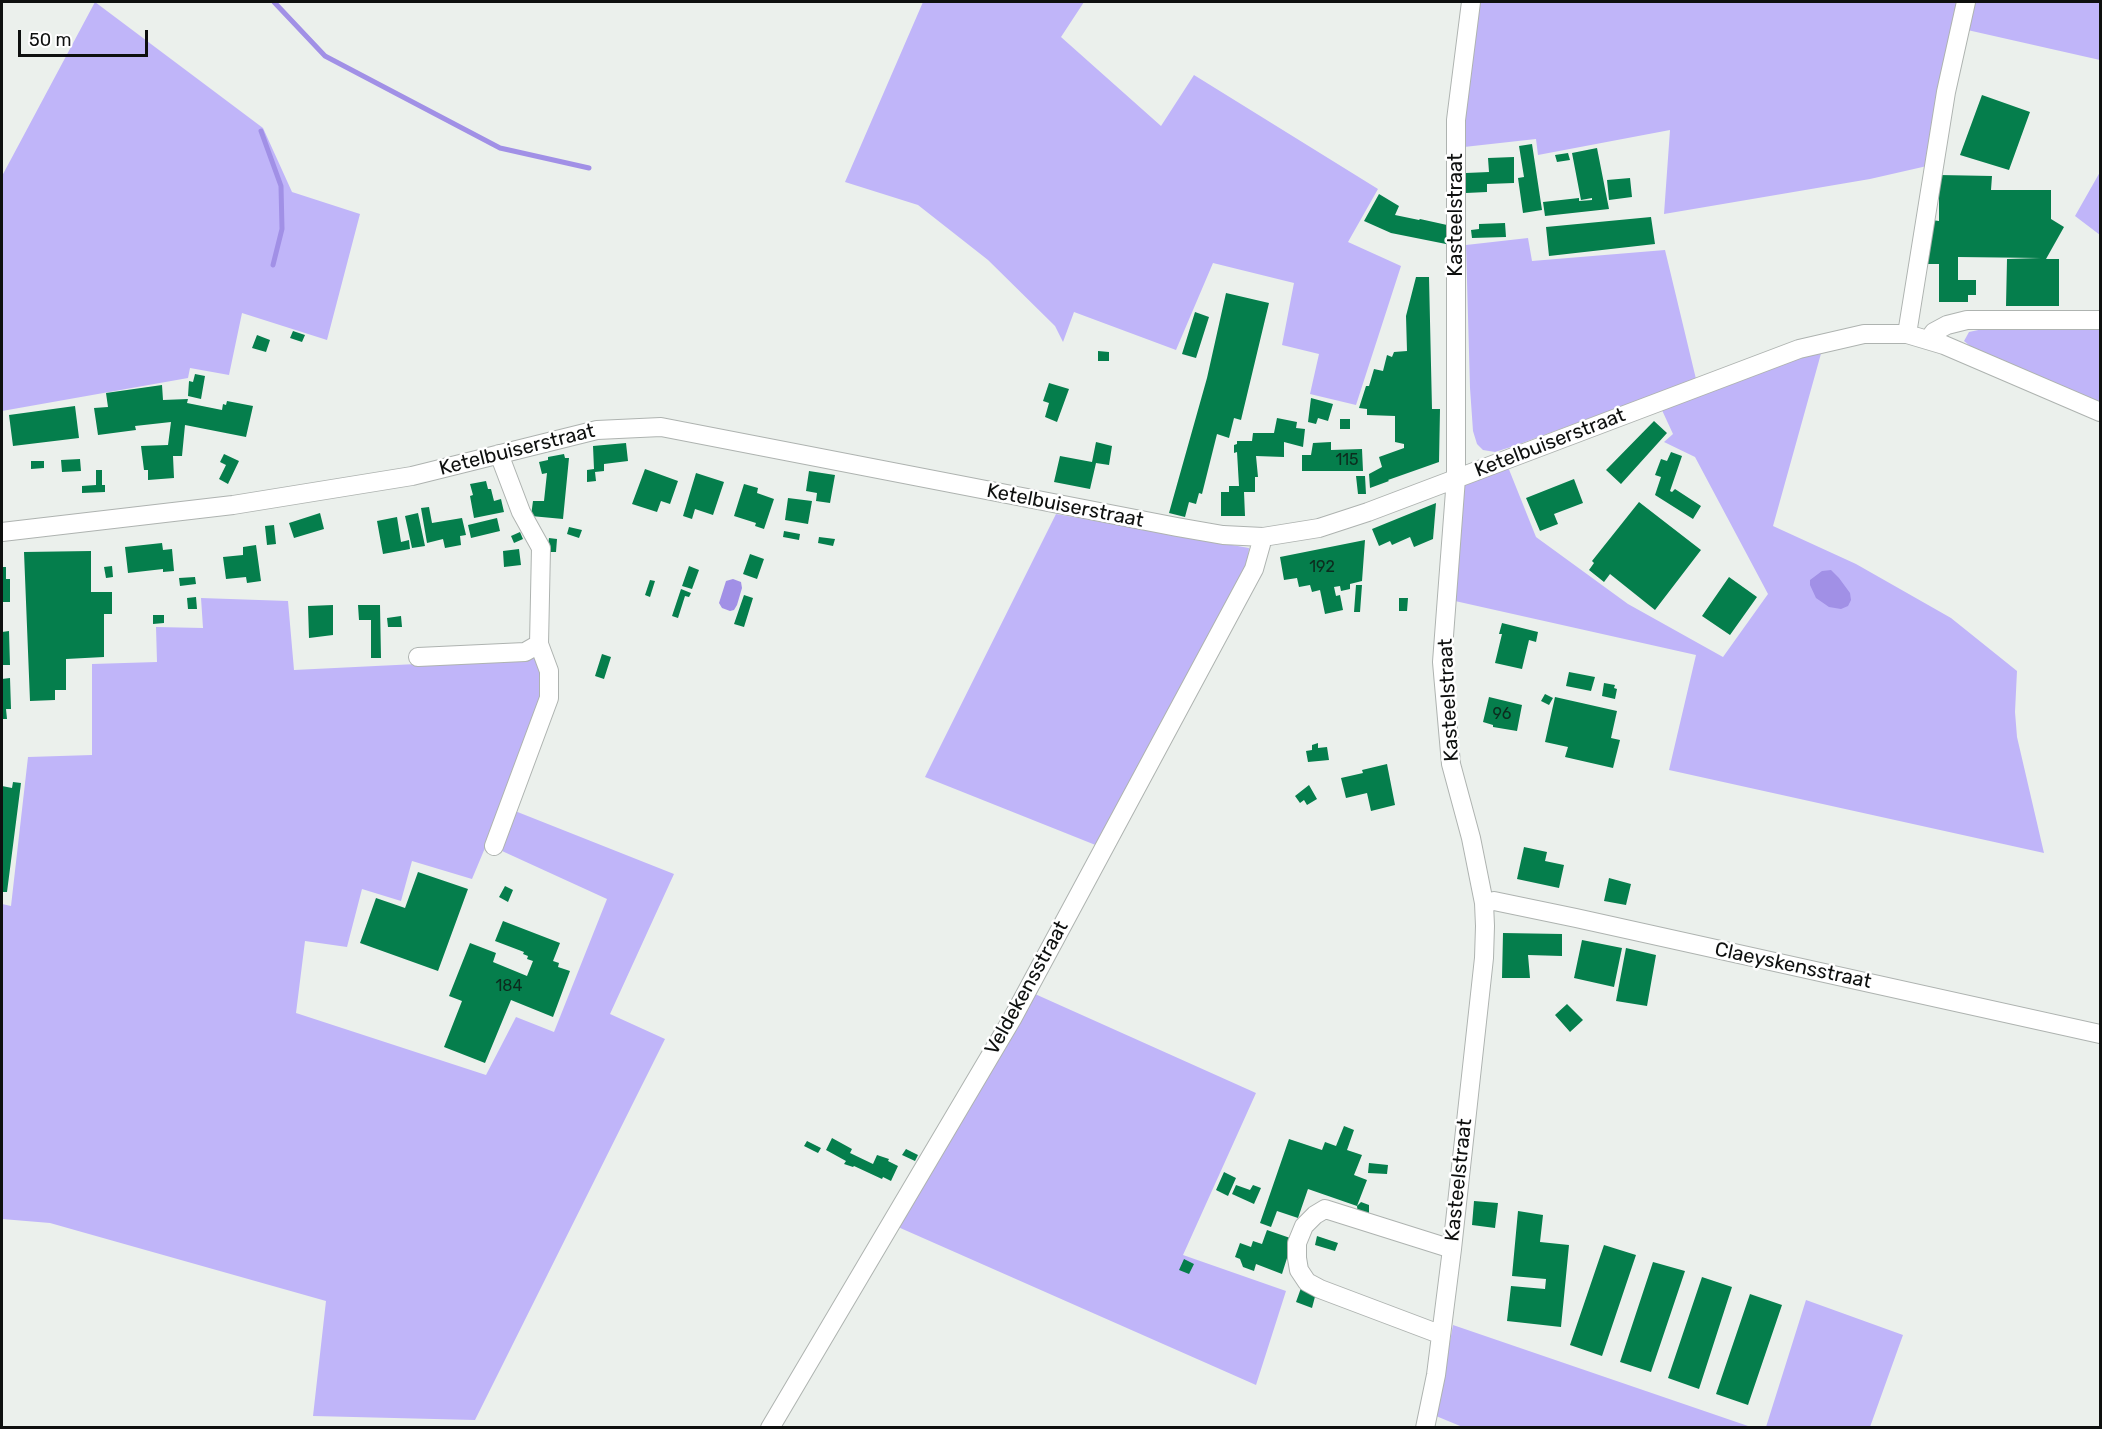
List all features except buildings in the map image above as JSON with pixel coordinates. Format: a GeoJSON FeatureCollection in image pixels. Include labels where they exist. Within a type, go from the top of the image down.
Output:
{"type":"FeatureCollection","features":[{"type":"Feature","properties":{"kind":"street","name":"Kasteelstraat"},"geometry":{"type":"LineString","coordinates":[[1425,1428],[1436,1376],[1452,1250],[1484,958],[1484,903],[1471,838],[1451,764],[1442,662],[1456,478],[1456,120],[1471,2]]}},
{"type":"Feature","properties":{"kind":"street"},"geometry":{"type":"LineString","coordinates":[[1907,334],[1946,92],[1966,2]]}},
{"type":"Feature","properties":{"kind":"street"},"geometry":{"type":"LineString","coordinates":[[1928,340],[1934,332],[1947,325],[1968,320],[2100,320]]}},
{"type":"Feature","properties":{"kind":"street","name":"Ketelbuiserstraat"},"geometry":{"type":"LineString","coordinates":[[2,532],[233,505],[412,476],[597,430],[661,428],[1177,527],[1223,535],[1263,537],[1319,528],[1368,512],[1799,349],[1864,333],[1907,334],[1928,340],[2100,412]]}},
{"type":"Feature","properties":{"kind":"street"},"geometry":{"type":"LineString","coordinates":[[495,846],[549,698],[549,671],[539,644],[541,548],[521,512],[499,454]]}},
{"type":"Feature","properties":{"kind":"street","name":"Veldekensstraat"},"geometry":{"type":"LineString","coordinates":[[770,1428],[1012,1019],[1254,569],[1263,537]]}},
{"type":"Feature","properties":{"kind":"street"},"geometry":{"type":"LineString","coordinates":[[418,657],[525,652],[539,644]]}},
{"type":"Feature","properties":{"kind":"street","name":"Claeyskensstraat"},"geometry":{"type":"LineString","coordinates":[[1484,903],[1494,901],[1576,918],[2100,1034]]}},
{"type":"Feature","properties":{"kind":"street"},"geometry":{"type":"LineString","coordinates":[[1441,1332],[1434,1332],[1307,1282],[1299,1270],[1296,1258],[1297,1243],[1304,1226],[1325,1209],[1452,1250]]}},
{"type":"Feature","properties":{"kind":"shaded area"},"geometry":{"type":"Polygon","coordinates":[[[95,2],[263,128],[292,192],[360,214],[327,340],[242,313],[229,375],[190,368],[188,378],[2,411],[2,176],[95,2]]]}},
{"type":"Feature","properties":{"kind":"shaded area"},"geometry":{"type":"Polygon","coordinates":[[[923,2],[1084,2],[1061,37],[1161,126],[1194,75],[1378,189],[1348,242],[1401,266],[1356,405],[1310,394],[1319,354],[1282,345],[1294,283],[1213,263],[1176,350],[1074,312],[1063,342],[1055,326],[988,260],[918,205],[845,182],[923,2]]]}},
{"type":"Feature","properties":{"kind":"shaded area"},"geometry":{"type":"Polygon","coordinates":[[[1479,2],[1960,2],[1927,166],[1870,179],[1664,214],[1670,130],[1538,155],[1536,139],[1464,147],[1465,112],[1479,2]]]}},
{"type":"Feature","properties":{"kind":"shaded area"},"geometry":{"type":"Polygon","coordinates":[[[1972,2],[2100,2],[2100,60],[1963,29],[1972,2]]]}},
{"type":"Feature","properties":{"kind":"shaded area"},"geometry":{"type":"Polygon","coordinates":[[[2100,172],[2100,235],[2075,216],[2100,172]]]}},
{"type":"Feature","properties":{"kind":"shaded area"},"geometry":{"type":"Polygon","coordinates":[[[1528,238],[1532,261],[1665,250],[1696,379],[1514,446],[1495,452],[1483,450],[1477,444],[1473,431],[1466,245],[1528,238]]]}},
{"type":"Feature","properties":{"kind":"shaded area"},"geometry":{"type":"Polygon","coordinates":[[[1983,329],[2100,330],[2100,402],[1970,346],[1964,341],[1969,332],[1983,329]]]}},
{"type":"Feature","properties":{"kind":"shaded area"},"geometry":{"type":"Polygon","coordinates":[[[1822,350],[1773,526],[1856,564],[1951,618],[2017,671],[2015,712],[2017,737],[2044,853],[1669,770],[1696,655],[1455,601],[1462,483],[1508,467],[1536,537],[1628,604],[1723,657],[1768,594],[1695,457],[1664,442],[1673,434],[1661,408],[1822,350]]]}},
{"type":"Feature","properties":{"kind":"shaded area"},"geometry":{"type":"Polygon","coordinates":[[[1056,514],[1249,548],[1248,562],[1098,846],[925,777],[1056,514]]]}},
{"type":"Feature","properties":{"kind":"shaded area"},"geometry":{"type":"Polygon","coordinates":[[[1831,570],[1850,593],[1851,600],[1848,606],[1841,609],[1829,607],[1816,598],[1810,585],[1810,580],[1822,571],[1831,570]]]}},
{"type":"Feature","properties":{"kind":"shaded area"},"geometry":{"type":"Polygon","coordinates":[[[733,579],[741,582],[742,588],[737,605],[734,610],[730,611],[722,608],[719,603],[726,581],[733,579]]]}},
{"type":"Feature","properties":{"kind":"shaded area"},"geometry":{"type":"Polygon","coordinates":[[[201,598],[288,601],[294,670],[539,658],[544,685],[518,769],[472,879],[412,861],[401,901],[362,889],[347,947],[305,941],[296,1013],[486,1075],[516,1017],[554,1032],[607,899],[502,851],[515,811],[674,874],[610,1014],[665,1039],[475,1420],[313,1416],[326,1301],[50,1223],[2,1219],[2,904],[11,906],[28,757],[92,755],[92,664],[157,662],[156,627],[203,628],[201,598]]]}},
{"type":"Feature","properties":{"kind":"shaded area"},"geometry":{"type":"Polygon","coordinates":[[[1035,994],[1256,1093],[1183,1255],[1286,1291],[1256,1385],[898,1227],[1035,994]]]}},
{"type":"Feature","properties":{"kind":"shaded area"},"geometry":{"type":"Polygon","coordinates":[[[1806,1300],[1903,1335],[1870,1427],[1766,1427],[1806,1300]]]}},
{"type":"Feature","properties":{"kind":"shaded area"},"geometry":{"type":"Polygon","coordinates":[[[1453,1325],[1751,1427],[1465,1428],[1436,1416],[1453,1325]]]}},
{"type":"Feature","properties":{"kind":"waterway"},"geometry":{"type":"LineString","coordinates":[[274,2],[325,56],[500,148],[589,168]]}},
{"type":"Feature","properties":{"kind":"waterway"},"geometry":{"type":"LineString","coordinates":[[261,131],[281,186],[282,229],[273,265]]}}]}
